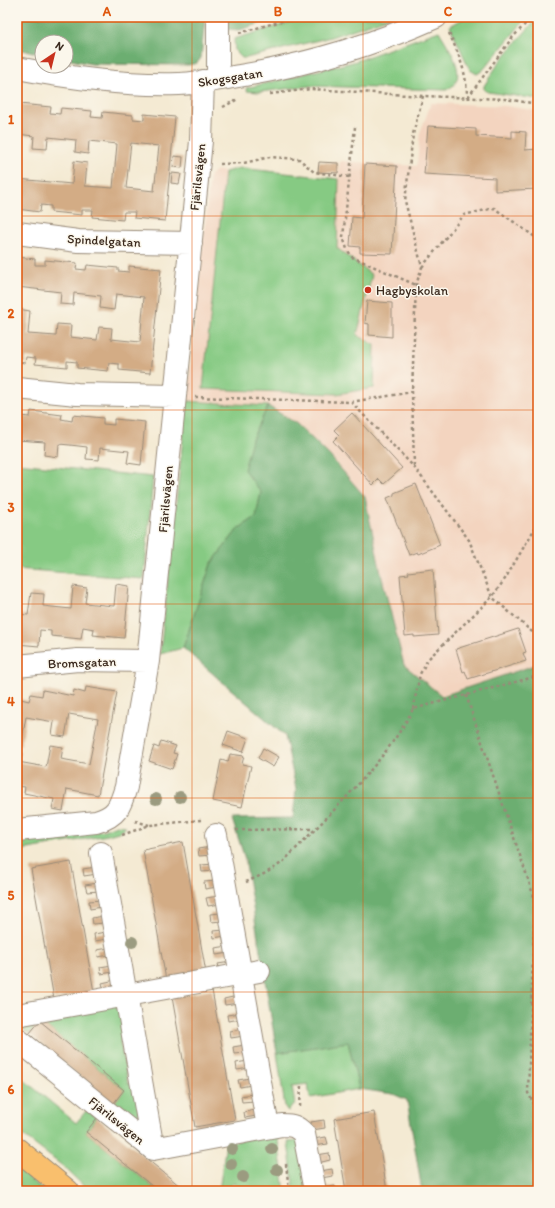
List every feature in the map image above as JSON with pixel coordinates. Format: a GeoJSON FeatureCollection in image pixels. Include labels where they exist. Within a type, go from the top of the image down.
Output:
{"type":"FeatureCollection","features":[{"type":"Feature","properties":{"kind":"main road"},"geometry":{"type":"LineString","coordinates":[[17,1149],[68,1191]]}},
{"type":"Feature","properties":{"kind":"street","name":"Skogsgatan"},"geometry":{"type":"LineString","coordinates":[[17,68],[63,77],[112,82],[180,84],[309,62],[363,46],[436,17]]}},
{"type":"Feature","properties":{"kind":"street","name":"Fjärilsvägen"},"geometry":{"type":"LineString","coordinates":[[17,830],[96,822],[106,819],[114,814],[119,806],[126,787],[148,661],[203,111],[210,80],[217,25]]}},
{"type":"Feature","properties":{"kind":"street","name":"Spindelgatan"},"geometry":{"type":"LineString","coordinates":[[17,233],[78,241],[191,243]]}},
{"type":"Feature","properties":{"kind":"street"},"geometry":{"type":"LineString","coordinates":[[17,388],[77,394],[175,396]]}},
{"type":"Feature","properties":{"kind":"street","name":"Bromsgatan"},"geometry":{"type":"LineString","coordinates":[[17,666],[78,660],[148,661]]}},
{"type":"Feature","properties":{"kind":"street"},"geometry":{"type":"LineString","coordinates":[[217,828],[250,973],[275,1126],[298,1127],[304,1134],[315,1191]]}},
{"type":"Feature","properties":{"kind":"street"},"geometry":{"type":"LineString","coordinates":[[101,853],[152,1150]]}},
{"type":"Feature","properties":{"kind":"street"},"geometry":{"type":"LineString","coordinates":[[17,1015],[250,973]]}},
{"type":"Feature","properties":{"kind":"street","name":"Fjärilsvägen"},"geometry":{"type":"LineString","coordinates":[[17,1039],[152,1150],[275,1126]]}},
{"type":"Feature","properties":{"kind":"path"},"geometry":{"type":"LineString","coordinates":[[166,17],[217,25],[296,17]]}},
{"type":"Feature","properties":{"kind":"path"},"geometry":{"type":"LineString","coordinates":[[467,97],[512,38],[532,17]]}},
{"type":"Feature","properties":{"kind":"path"},"geometry":{"type":"LineString","coordinates":[[455,46],[464,67],[467,82],[467,97]]}},
{"type":"Feature","properties":{"kind":"path"},"geometry":{"type":"LineString","coordinates":[[265,94],[311,89],[423,96],[505,99],[538,104]]}},
{"type":"Feature","properties":{"kind":"path"},"geometry":{"type":"LineString","coordinates":[[422,267],[405,201],[413,134],[423,96]]}},
{"type":"Feature","properties":{"kind":"path"},"geometry":{"type":"LineString","coordinates":[[203,111],[218,109],[242,97]]}},
{"type":"Feature","properties":{"kind":"path"},"geometry":{"type":"LineString","coordinates":[[355,128],[343,237],[347,249],[352,257],[416,285]]}},
{"type":"Feature","properties":{"kind":"path"},"geometry":{"type":"LineString","coordinates":[[198,165],[244,163],[270,157],[299,159],[314,172],[349,177]]}},
{"type":"Feature","properties":{"kind":"path"},"geometry":{"type":"LineString","coordinates":[[414,467],[412,392],[416,285],[422,267],[464,215],[494,208],[538,239]]}},
{"type":"Feature","properties":{"kind":"path"},"geometry":{"type":"LineString","coordinates":[[175,396],[351,402],[412,392]]}},
{"type":"Feature","properties":{"kind":"path"},"geometry":{"type":"LineString","coordinates":[[351,402],[414,467],[469,540],[492,597],[538,637]]}},
{"type":"Feature","properties":{"kind":"path"},"geometry":{"type":"LineString","coordinates":[[247,882],[266,873],[283,862],[371,769],[405,724],[413,709],[420,674],[428,659],[492,597],[505,579],[538,523]]}},
{"type":"Feature","properties":{"kind":"path"},"geometry":{"type":"LineString","coordinates":[[413,709],[538,676]]}},
{"type":"Feature","properties":{"kind":"path"},"geometry":{"type":"LineString","coordinates":[[466,695],[536,900],[528,1093],[538,1111]]}},
{"type":"Feature","properties":{"kind":"path"},"geometry":{"type":"LineString","coordinates":[[118,836],[150,825],[217,828],[314,829]]}},
{"type":"Feature","properties":{"kind":"path"},"geometry":{"type":"LineString","coordinates":[[245,875],[248,889]]}},
{"type":"Feature","properties":{"kind":"shaded area","name":"Hagbyskolan"},"geometry":{"type":"Polygon","coordinates":[[[431,103],[506,106],[538,111],[538,664],[442,696],[404,665],[382,578],[365,497],[329,455],[297,424],[268,406],[187,401],[210,175],[216,170],[225,172],[240,168],[338,179],[340,161],[417,166],[420,133],[431,103]]]}},
{"type":"Feature","properties":{"kind":"green space"},"geometry":{"type":"Polygon","coordinates":[[[17,17],[205,17],[201,58],[197,63],[189,65],[92,64],[74,61],[74,34],[34,34],[34,52],[17,49],[17,17]]]}},
{"type":"Feature","properties":{"kind":"green space"},"geometry":{"type":"Polygon","coordinates":[[[228,17],[281,17],[240,30],[226,29],[228,17]]]}},
{"type":"Feature","properties":{"kind":"green space"},"geometry":{"type":"Polygon","coordinates":[[[308,17],[390,17],[331,37],[246,58],[242,58],[235,51],[234,39],[308,17]]]}},
{"type":"Feature","properties":{"kind":"green space"},"geometry":{"type":"Polygon","coordinates":[[[466,17],[527,17],[483,70],[477,74],[470,70],[450,26],[466,17]]]}},
{"type":"Feature","properties":{"kind":"green space"},"geometry":{"type":"Polygon","coordinates":[[[538,17],[538,99],[488,92],[484,90],[484,86],[500,61],[538,17]]]}},
{"type":"Feature","properties":{"kind":"green space"},"geometry":{"type":"Polygon","coordinates":[[[439,31],[456,62],[458,71],[454,85],[446,90],[310,86],[259,92],[247,91],[246,88],[353,62],[439,31]]]}},
{"type":"Feature","properties":{"kind":"green space"},"geometry":{"type":"Polygon","coordinates":[[[240,168],[339,179],[337,248],[372,275],[357,335],[375,345],[374,388],[337,394],[203,389],[225,172],[240,168]]]}},
{"type":"Feature","properties":{"kind":"green space"},"geometry":{"type":"Polygon","coordinates":[[[187,401],[268,406],[252,439],[261,492],[256,517],[238,529],[211,564],[183,648],[160,654],[187,401]]]}},
{"type":"Feature","properties":{"kind":"green space"},"geometry":{"type":"Polygon","coordinates":[[[268,406],[297,424],[329,455],[365,497],[382,578],[404,665],[442,696],[538,664],[538,1191],[422,1191],[407,1100],[393,1094],[359,1089],[348,1042],[277,1053],[245,859],[232,819],[293,818],[296,789],[285,736],[183,648],[211,564],[238,529],[256,517],[261,492],[244,470],[252,439],[268,406]]]}},
{"type":"Feature","properties":{"kind":"green space"},"geometry":{"type":"Polygon","coordinates":[[[17,463],[153,477],[144,579],[17,569],[17,463]]]}},
{"type":"Feature","properties":{"kind":"green space"},"geometry":{"type":"Polygon","coordinates":[[[116,825],[126,826],[122,831],[108,835],[17,851],[17,838],[104,830],[116,825]]]}},
{"type":"Feature","properties":{"kind":"green space"},"geometry":{"type":"Polygon","coordinates":[[[115,1002],[129,1039],[120,1041],[128,1084],[137,1083],[140,1125],[113,1104],[124,1090],[40,1021],[29,1034],[22,1029],[22,1024],[115,1002]]]}},
{"type":"Feature","properties":{"kind":"green space"},"geometry":{"type":"Polygon","coordinates":[[[348,1041],[359,1089],[310,1098],[308,1084],[292,1086],[295,1104],[288,1111],[285,1107],[277,1053],[348,1041]]]}},
{"type":"Feature","properties":{"kind":"green space"},"geometry":{"type":"Polygon","coordinates":[[[17,1074],[76,1123],[87,1110],[97,1118],[86,1132],[158,1191],[89,1191],[64,1167],[17,1131],[17,1074]]]}},
{"type":"Feature","properties":{"kind":"green space"},"geometry":{"type":"Polygon","coordinates":[[[277,1134],[285,1191],[242,1191],[234,1183],[223,1191],[219,1191],[226,1143],[277,1134]]]}},
{"type":"Feature","properties":{"kind":"green space"},"geometry":{"type":"Polygon","coordinates":[[[300,1141],[309,1191],[294,1191],[288,1142],[300,1141]]]}},
{"type":"Feature","properties":{"kind":"green space"},"geometry":{"type":"Polygon","coordinates":[[[17,1168],[45,1191],[17,1191],[17,1168]]]}},
{"type":"Feature","properties":{"kind":"building"},"geometry":{"type":"Polygon","coordinates":[[[19,104],[51,107],[50,113],[60,114],[61,108],[92,111],[91,117],[102,118],[103,112],[133,115],[133,119],[144,120],[144,114],[175,117],[165,221],[134,218],[135,212],[124,212],[123,220],[92,217],[93,210],[82,210],[82,215],[51,212],[51,206],[41,205],[40,212],[17,209],[17,179],[72,184],[74,161],[87,163],[85,186],[113,188],[117,144],[89,141],[88,154],[75,152],[76,140],[48,137],[47,149],[33,148],[34,136],[17,134],[17,109],[19,110],[19,104]],[[131,143],[126,188],[154,191],[159,146],[131,143]]]}},
{"type":"Feature","properties":{"kind":"building"},"geometry":{"type":"Polygon","coordinates":[[[428,126],[476,129],[476,136],[512,138],[512,131],[526,132],[525,150],[538,149],[538,189],[495,191],[495,178],[424,174],[428,126]]]}},
{"type":"Feature","properties":{"kind":"building"},"geometry":{"type":"Polygon","coordinates":[[[174,156],[183,157],[182,168],[173,167],[174,156]]]}},
{"type":"Feature","properties":{"kind":"building"},"geometry":{"type":"Polygon","coordinates":[[[319,162],[338,163],[338,173],[318,172],[319,162]]]}},
{"type":"Feature","properties":{"kind":"building"},"geometry":{"type":"Polygon","coordinates":[[[365,164],[397,166],[392,254],[360,253],[360,247],[350,246],[352,217],[362,218],[365,164]]]}},
{"type":"Feature","properties":{"kind":"building"},"geometry":{"type":"Polygon","coordinates":[[[172,173],[181,174],[179,184],[171,183],[172,173]]]}},
{"type":"Feature","properties":{"kind":"building"},"geometry":{"type":"Polygon","coordinates":[[[17,257],[35,259],[35,265],[45,265],[45,260],[77,263],[76,269],[86,270],[87,265],[118,268],[118,271],[129,272],[129,266],[161,269],[150,373],[119,370],[119,364],[109,363],[108,371],[77,368],[77,362],[67,361],[67,367],[35,364],[36,358],[26,357],[25,363],[17,362],[18,309],[30,311],[28,334],[56,336],[57,324],[71,325],[70,337],[97,340],[99,327],[112,328],[111,339],[140,342],[144,297],[116,294],[114,310],[100,308],[101,296],[74,293],[73,305],[60,304],[61,292],[17,287],[17,257]]]}},
{"type":"Feature","properties":{"kind":"building"},"geometry":{"type":"Polygon","coordinates":[[[367,301],[392,303],[392,337],[369,335],[369,324],[365,323],[367,301]]]}},
{"type":"Feature","properties":{"kind":"building"},"geometry":{"type":"Polygon","coordinates":[[[17,409],[20,410],[20,416],[30,417],[31,411],[62,415],[61,419],[72,421],[73,415],[103,418],[103,424],[114,425],[114,419],[145,422],[141,465],[127,463],[129,451],[100,448],[99,460],[86,459],[87,447],[59,444],[58,457],[44,455],[45,442],[17,440],[17,409]]]}},
{"type":"Feature","properties":{"kind":"building"},"geometry":{"type":"Polygon","coordinates":[[[352,413],[402,468],[384,484],[379,479],[373,485],[333,441],[339,435],[334,430],[352,413]]]}},
{"type":"Feature","properties":{"kind":"building"},"geometry":{"type":"Polygon","coordinates":[[[416,484],[440,545],[418,554],[417,552],[409,555],[387,498],[394,495],[394,493],[416,484]]]}},
{"type":"Feature","properties":{"kind":"building"},"geometry":{"type":"Polygon","coordinates":[[[433,569],[438,635],[414,637],[414,635],[405,636],[400,575],[409,574],[408,572],[433,569]]]}},
{"type":"Feature","properties":{"kind":"building"},"geometry":{"type":"Polygon","coordinates":[[[116,584],[129,586],[124,638],[93,635],[94,629],[83,627],[81,639],[51,636],[51,631],[40,630],[39,646],[17,644],[17,614],[28,615],[31,593],[44,594],[43,606],[71,609],[73,586],[87,588],[85,603],[114,606],[116,584]]]}},
{"type":"Feature","properties":{"kind":"building"},"geometry":{"type":"Polygon","coordinates":[[[518,629],[526,652],[523,653],[526,661],[468,679],[465,671],[463,672],[456,649],[518,629]]]}},
{"type":"Feature","properties":{"kind":"building"},"geometry":{"type":"Polygon","coordinates":[[[86,687],[117,692],[98,795],[67,789],[63,811],[52,809],[54,799],[24,793],[25,787],[17,786],[17,752],[20,752],[18,762],[46,767],[50,745],[63,747],[61,759],[89,764],[98,719],[69,714],[65,737],[52,735],[54,722],[26,717],[21,745],[17,744],[17,698],[29,701],[31,694],[42,696],[43,690],[73,696],[74,690],[85,693],[86,687]]]}},
{"type":"Feature","properties":{"kind":"building"},"geometry":{"type":"Polygon","coordinates":[[[228,731],[248,738],[243,752],[223,745],[228,731]]]}},
{"type":"Feature","properties":{"kind":"building"},"geometry":{"type":"Polygon","coordinates":[[[161,741],[176,746],[173,753],[177,754],[172,769],[149,761],[154,746],[159,748],[161,741]]]}},
{"type":"Feature","properties":{"kind":"building"},"geometry":{"type":"Polygon","coordinates":[[[263,748],[279,757],[273,767],[258,758],[263,748]]]}},
{"type":"Feature","properties":{"kind":"building"},"geometry":{"type":"Polygon","coordinates":[[[230,754],[244,756],[242,764],[251,766],[242,807],[213,801],[221,760],[228,762],[230,754]]]}},
{"type":"Feature","properties":{"kind":"building"},"geometry":{"type":"Polygon","coordinates":[[[183,842],[206,973],[166,980],[143,850],[183,842]]]}},
{"type":"Feature","properties":{"kind":"building"},"geometry":{"type":"Polygon","coordinates":[[[211,847],[212,855],[199,856],[198,849],[211,847]]]}},
{"type":"Feature","properties":{"kind":"building"},"geometry":{"type":"Polygon","coordinates":[[[71,862],[94,992],[54,999],[31,869],[71,862]]]}},
{"type":"Feature","properties":{"kind":"building"},"geometry":{"type":"Polygon","coordinates":[[[214,864],[214,871],[202,872],[201,865],[214,864]]]}},
{"type":"Feature","properties":{"kind":"building"},"geometry":{"type":"Polygon","coordinates":[[[96,867],[97,874],[84,876],[83,869],[96,867]]]}},
{"type":"Feature","properties":{"kind":"building"},"geometry":{"type":"Polygon","coordinates":[[[216,881],[217,887],[205,889],[204,882],[216,881]]]}},
{"type":"Feature","properties":{"kind":"building"},"geometry":{"type":"Polygon","coordinates":[[[98,883],[99,891],[87,892],[85,885],[98,883]]]}},
{"type":"Feature","properties":{"kind":"building"},"geometry":{"type":"Polygon","coordinates":[[[219,896],[220,904],[208,906],[206,898],[219,896]]]}},
{"type":"Feature","properties":{"kind":"building"},"geometry":{"type":"Polygon","coordinates":[[[101,900],[102,907],[90,909],[89,901],[101,900]]]}},
{"type":"Feature","properties":{"kind":"building"},"geometry":{"type":"Polygon","coordinates":[[[221,913],[222,921],[211,922],[210,914],[221,913]]]}},
{"type":"Feature","properties":{"kind":"building"},"geometry":{"type":"Polygon","coordinates":[[[104,916],[104,923],[93,924],[92,918],[104,916]]]}},
{"type":"Feature","properties":{"kind":"building"},"geometry":{"type":"Polygon","coordinates":[[[225,930],[225,936],[214,938],[213,931],[225,930]]]}},
{"type":"Feature","properties":{"kind":"building"},"geometry":{"type":"Polygon","coordinates":[[[106,932],[107,939],[95,941],[94,934],[106,932]]]}},
{"type":"Feature","properties":{"kind":"building"},"geometry":{"type":"Polygon","coordinates":[[[228,946],[229,953],[216,955],[215,948],[228,946]]]}},
{"type":"Feature","properties":{"kind":"building"},"geometry":{"type":"Polygon","coordinates":[[[109,948],[110,955],[98,957],[97,950],[109,948]]]}},
{"type":"Feature","properties":{"kind":"building"},"geometry":{"type":"Polygon","coordinates":[[[231,962],[232,969],[220,971],[218,964],[231,962]]]}},
{"type":"Feature","properties":{"kind":"building"},"geometry":{"type":"Polygon","coordinates":[[[112,965],[113,972],[101,974],[100,967],[112,965]]]}},
{"type":"Feature","properties":{"kind":"building"},"geometry":{"type":"Polygon","coordinates":[[[115,980],[116,988],[104,990],[102,983],[115,980]]]}},
{"type":"Feature","properties":{"kind":"building"},"geometry":{"type":"Polygon","coordinates":[[[212,990],[235,1120],[195,1127],[172,997],[212,990]]]}},
{"type":"Feature","properties":{"kind":"building"},"geometry":{"type":"Polygon","coordinates":[[[237,996],[238,1003],[225,1005],[224,999],[237,996]]]}},
{"type":"Feature","properties":{"kind":"building"},"geometry":{"type":"Polygon","coordinates":[[[240,1013],[241,1019],[228,1021],[227,1015],[240,1013]]]}},
{"type":"Feature","properties":{"kind":"building"},"geometry":{"type":"Polygon","coordinates":[[[40,1021],[124,1090],[113,1104],[29,1034],[40,1021]]]}},
{"type":"Feature","properties":{"kind":"building"},"geometry":{"type":"Polygon","coordinates":[[[243,1029],[244,1036],[231,1038],[230,1031],[243,1029]]]}},
{"type":"Feature","properties":{"kind":"building"},"geometry":{"type":"Polygon","coordinates":[[[245,1045],[246,1053],[234,1054],[233,1047],[245,1045]]]}},
{"type":"Feature","properties":{"kind":"building"},"geometry":{"type":"Polygon","coordinates":[[[248,1061],[249,1068],[237,1070],[236,1063],[248,1061]]]}},
{"type":"Feature","properties":{"kind":"building"},"geometry":{"type":"Polygon","coordinates":[[[250,1078],[252,1085],[240,1087],[238,1080],[250,1078]]]}},
{"type":"Feature","properties":{"kind":"building"},"geometry":{"type":"Polygon","coordinates":[[[253,1094],[254,1101],[242,1102],[241,1096],[253,1094]]]}},
{"type":"Feature","properties":{"kind":"building"},"geometry":{"type":"Polygon","coordinates":[[[255,1110],[256,1116],[245,1118],[244,1112],[255,1110]]]}},
{"type":"Feature","properties":{"kind":"building"},"geometry":{"type":"Polygon","coordinates":[[[374,1112],[387,1191],[346,1191],[334,1119],[374,1112]]]}},
{"type":"Feature","properties":{"kind":"building"},"geometry":{"type":"Polygon","coordinates":[[[97,1118],[186,1191],[158,1191],[86,1132],[97,1118]]]}},
{"type":"Feature","properties":{"kind":"building"},"geometry":{"type":"Polygon","coordinates":[[[324,1120],[325,1128],[312,1130],[311,1122],[324,1120]]]}},
{"type":"Feature","properties":{"kind":"building"},"geometry":{"type":"Polygon","coordinates":[[[326,1137],[328,1144],[314,1146],[313,1139],[326,1137]]]}},
{"type":"Feature","properties":{"kind":"building"},"geometry":{"type":"Polygon","coordinates":[[[329,1153],[330,1160],[318,1163],[317,1155],[329,1153]]]}},
{"type":"Feature","properties":{"kind":"building"},"geometry":{"type":"Polygon","coordinates":[[[332,1169],[333,1176],[321,1178],[320,1171],[332,1169]]]}},
{"type":"Feature","properties":{"kind":"building"},"geometry":{"type":"Polygon","coordinates":[[[335,1186],[336,1191],[323,1191],[322,1188],[335,1186]]]}},
{"type":"Feature","properties":{"kind":"place","name":"Hagbyskolan"},"geometry":{"type":"Point","coordinates":[368,290]}}]}
